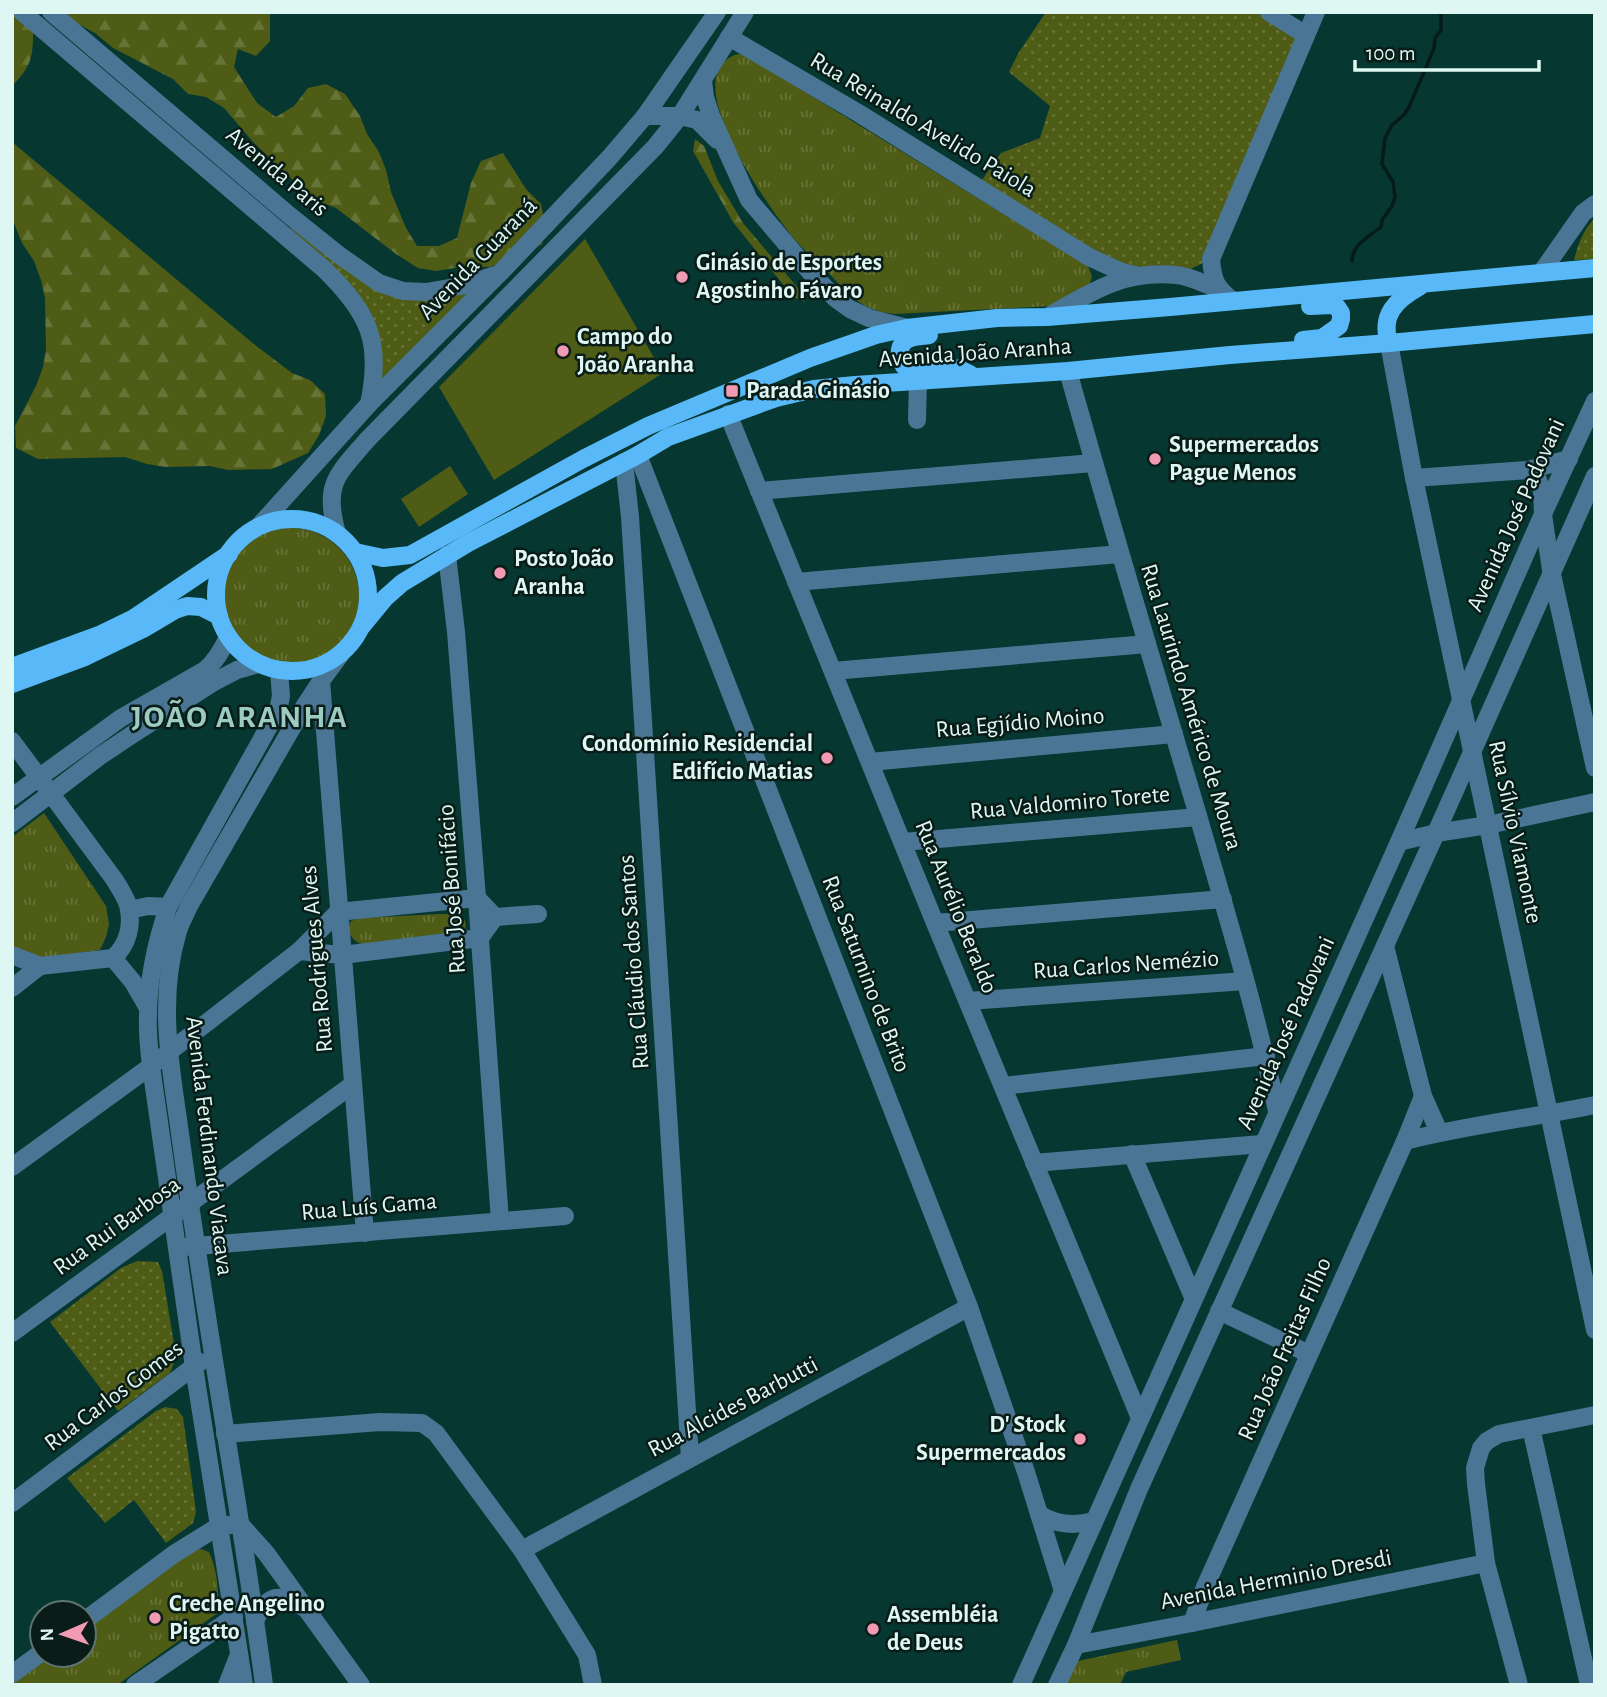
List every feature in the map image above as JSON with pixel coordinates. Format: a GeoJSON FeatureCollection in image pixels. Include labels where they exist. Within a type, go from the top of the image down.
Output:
{"type":"FeatureCollection","features":[{"type":"Feature","properties":{"kind":"main road","name":"Avenida João Aranha"},"geometry":{"type":"LineString","coordinates":[[355,552],[383,558],[410,555],[583,459],[666,418],[832,349],[876,335],[907,328],[997,318],[1047,317],[1273,299],[1595,268]]}},
{"type":"Feature","properties":{"kind":"main road"},"geometry":{"type":"LineString","coordinates":[[1389,344],[1385,327],[1391,310],[1406,294],[1422,285]]}},
{"type":"Feature","properties":{"kind":"main road"},"geometry":{"type":"LineString","coordinates":[[1230,355],[1244,345],[1322,338],[1339,327],[1341,313],[1337,307],[1288,305],[1273,299]]}},
{"type":"Feature","properties":{"kind":"main road"},"geometry":{"type":"LineString","coordinates":[[976,378],[951,366],[904,366],[899,353],[902,345],[911,337],[984,330],[997,318]]}},
{"type":"Feature","properties":{"kind":"main road","name":"Avenida João Aranha"},"geometry":{"type":"LineString","coordinates":[[362,626],[385,598],[402,583],[447,555],[668,437],[776,398],[814,390],[1389,344],[1595,324]]}},
{"type":"Feature","properties":{"kind":"main road"},"geometry":{"type":"LineString","coordinates":[[299,519],[319,524],[337,533],[355,552],[365,572],[369,594],[362,626],[354,641],[341,654],[312,670],[279,671],[258,664],[241,653],[228,637],[219,616],[216,594],[219,573],[229,554],[242,538],[259,527],[278,520],[299,519]]}},
{"type":"Feature","properties":{"kind":"main road"},"geometry":{"type":"LineString","coordinates":[[12,667],[99,635],[134,618],[229,554]]}},
{"type":"Feature","properties":{"kind":"main road"},"geometry":{"type":"LineString","coordinates":[[12,684],[85,657],[187,606],[201,607],[219,616]]}},
{"type":"Feature","properties":{"kind":"street","name":"Avenida Paris"},"geometry":{"type":"LineString","coordinates":[[22,12],[341,286],[358,307],[370,333],[374,366],[369,404]]}},
{"type":"Feature","properties":{"kind":"street","name":"Avenida Paris"},"geometry":{"type":"LineString","coordinates":[[51,12],[289,215],[379,283],[403,290],[426,292],[466,285],[501,272]]}},
{"type":"Feature","properties":{"kind":"street","name":"Avenida Guaraná"},"geometry":{"type":"LineString","coordinates":[[259,527],[369,404],[501,272],[610,157],[645,116],[717,12]]}},
{"type":"Feature","properties":{"kind":"street","name":"Avenida Guaraná"},"geometry":{"type":"LineString","coordinates":[[337,533],[331,514],[332,488],[344,467],[405,401],[646,158],[680,116],[745,12]]}},
{"type":"Feature","properties":{"kind":"street"},"geometry":{"type":"LineString","coordinates":[[1269,12],[1306,35]]}},
{"type":"Feature","properties":{"kind":"street"},"geometry":{"type":"LineString","coordinates":[[1218,289],[1212,274],[1211,259],[1314,13]]}},
{"type":"Feature","properties":{"kind":"street","name":"Rua Reinaldo Avelido Paiola"},"geometry":{"type":"LineString","coordinates":[[729,37],[860,114],[1089,257],[1122,272],[1136,275]]}},
{"type":"Feature","properties":{"kind":"street"},"geometry":{"type":"LineString","coordinates":[[703,80],[705,97],[749,200],[836,299],[869,318],[907,328]]}},
{"type":"Feature","properties":{"kind":"street"},"geometry":{"type":"LineString","coordinates":[[645,116],[680,116],[697,120],[726,150]]}},
{"type":"Feature","properties":{"kind":"street"},"geometry":{"type":"LineString","coordinates":[[1541,273],[1583,213],[1595,204]]}},
{"type":"Feature","properties":{"kind":"street"},"geometry":{"type":"LineString","coordinates":[[1089,257],[1097,269],[1102,286]]}},
{"type":"Feature","properties":{"kind":"street"},"geometry":{"type":"LineString","coordinates":[[1178,275],[1211,259]]}},
{"type":"Feature","properties":{"kind":"street"},"geometry":{"type":"LineString","coordinates":[[1047,317],[1102,286],[1136,275],[1178,275],[1218,289],[1233,301]]}},
{"type":"Feature","properties":{"kind":"street","name":"Rua Sílvio Viamonte"},"geometry":{"type":"LineString","coordinates":[[1389,344],[1595,1330]]}},
{"type":"Feature","properties":{"kind":"street","name":"Rua Laurindo Américo de Moura"},"geometry":{"type":"LineString","coordinates":[[1068,371],[1223,899],[1266,1056],[1277,1111]]}},
{"type":"Feature","properties":{"kind":"street"},"geometry":{"type":"LineString","coordinates":[[917,420],[918,381]]}},
{"type":"Feature","properties":{"kind":"street","name":"Avenida José Padovani"},"geometry":{"type":"LineString","coordinates":[[1021,1685],[1595,401]]}},
{"type":"Feature","properties":{"kind":"street","name":"Rua Aurélio Beraldo"},"geometry":{"type":"LineString","coordinates":[[728,414],[1140,1418]]}},
{"type":"Feature","properties":{"kind":"street","name":"Rua Saturnino de Brito"},"geometry":{"type":"LineString","coordinates":[[631,458],[657,505],[968,1307],[1063,1591]]}},
{"type":"Feature","properties":{"kind":"street","name":"Rua Cláudio dos Santos"},"geometry":{"type":"LineString","coordinates":[[631,458],[629,517],[690,1458]]}},
{"type":"Feature","properties":{"kind":"street"},"geometry":{"type":"LineString","coordinates":[[1415,478],[1528,470],[1569,459]]}},
{"type":"Feature","properties":{"kind":"street"},"geometry":{"type":"LineString","coordinates":[[759,491],[1093,463]]}},
{"type":"Feature","properties":{"kind":"street"},"geometry":{"type":"LineString","coordinates":[[1528,470],[1537,478],[1542,490],[1551,570],[1595,768]]}},
{"type":"Feature","properties":{"kind":"street"},"geometry":{"type":"LineString","coordinates":[[1057,1685],[1139,1489],[1595,476]]}},
{"type":"Feature","properties":{"kind":"street"},"geometry":{"type":"LineString","coordinates":[[629,517],[657,505]]}},
{"type":"Feature","properties":{"kind":"street"},"geometry":{"type":"LineString","coordinates":[[796,582],[1120,554]]}},
{"type":"Feature","properties":{"kind":"street","name":"Rua José Bonifácio"},"geometry":{"type":"LineString","coordinates":[[447,555],[456,632],[500,1221]]}},
{"type":"Feature","properties":{"kind":"street"},"geometry":{"type":"LineString","coordinates":[[1529,621],[1548,616],[1563,622]]}},
{"type":"Feature","properties":{"kind":"street"},"geometry":{"type":"LineString","coordinates":[[12,797],[121,718],[205,670],[219,655],[228,637]]}},
{"type":"Feature","properties":{"kind":"street"},"geometry":{"type":"LineString","coordinates":[[833,671],[1147,644]]}},
{"type":"Feature","properties":{"kind":"street","name":"Avenida Ferdinando Viacava"},"geometry":{"type":"LineString","coordinates":[[264,1685],[189,1203],[168,1052],[167,1003],[170,967],[177,934],[189,906],[321,681],[341,654]]}},
{"type":"Feature","properties":{"kind":"street"},"geometry":{"type":"LineString","coordinates":[[12,823],[100,756],[214,682],[237,670],[258,664]]}},
{"type":"Feature","properties":{"kind":"street","name":"Avenida Ferdinando Viacava"},"geometry":{"type":"LineString","coordinates":[[244,1685],[194,1367],[151,1066],[148,1008],[150,977],[157,941],[168,907],[278,709],[282,685],[279,671]]}},
{"type":"Feature","properties":{"kind":"street","name":"Rua Rodrigues Alves"},"geometry":{"type":"LineString","coordinates":[[321,681],[365,1233]]}},
{"type":"Feature","properties":{"kind":"street","name":"Rua Egjídio Moino"},"geometry":{"type":"LineString","coordinates":[[870,762],[1174,734]]}},
{"type":"Feature","properties":{"kind":"street"},"geometry":{"type":"LineString","coordinates":[[12,741],[114,879],[129,910],[128,938],[121,951],[113,958],[40,966],[12,955]]}},
{"type":"Feature","properties":{"kind":"street"},"geometry":{"type":"LineString","coordinates":[[1399,842],[1595,802]]}},
{"type":"Feature","properties":{"kind":"street","name":"Rua Valdomiro Torete"},"geometry":{"type":"LineString","coordinates":[[903,842],[1198,817]]}},
{"type":"Feature","properties":{"kind":"street"},"geometry":{"type":"LineString","coordinates":[[12,1167],[151,1066],[299,951],[338,912],[477,898],[495,917]]}},
{"type":"Feature","properties":{"kind":"street"},"geometry":{"type":"LineString","coordinates":[[935,923],[1223,899]]}},
{"type":"Feature","properties":{"kind":"street"},"geometry":{"type":"LineString","coordinates":[[129,910],[148,906],[168,907]]}},
{"type":"Feature","properties":{"kind":"street"},"geometry":{"type":"LineString","coordinates":[[495,917],[538,914]]}},
{"type":"Feature","properties":{"kind":"street"},"geometry":{"type":"LineString","coordinates":[[299,951],[342,955],[480,939],[495,917]]}},
{"type":"Feature","properties":{"kind":"street"},"geometry":{"type":"LineString","coordinates":[[1385,947],[1423,1096],[1439,1132]]}},
{"type":"Feature","properties":{"kind":"street"},"geometry":{"type":"LineString","coordinates":[[113,958],[133,982],[148,1008]]}},
{"type":"Feature","properties":{"kind":"street"},"geometry":{"type":"LineString","coordinates":[[12,988],[40,966]]}},
{"type":"Feature","properties":{"kind":"street","name":"Rua Carlos Nemézio"},"geometry":{"type":"LineString","coordinates":[[968,1001],[1245,981]]}},
{"type":"Feature","properties":{"kind":"street"},"geometry":{"type":"LineString","coordinates":[[1360,1002],[1370,995],[1382,994],[1400,1004]]}},
{"type":"Feature","properties":{"kind":"street"},"geometry":{"type":"LineString","coordinates":[[1003,1086],[1266,1056],[1280,1066],[1298,1064]]}},
{"type":"Feature","properties":{"kind":"street","name":"Rua Rui Barbosa"},"geometry":{"type":"LineString","coordinates":[[12,1333],[352,1085]]}},
{"type":"Feature","properties":{"kind":"street","name":"Rua João Freitas Filho"},"geometry":{"type":"LineString","coordinates":[[1192,1623],[1205,1587],[1423,1096]]}},
{"type":"Feature","properties":{"kind":"street"},"geometry":{"type":"LineString","coordinates":[[1405,1141],[1439,1132],[1595,1105]]}},
{"type":"Feature","properties":{"kind":"street"},"geometry":{"type":"LineString","coordinates":[[1034,1163],[1262,1144]]}},
{"type":"Feature","properties":{"kind":"street"},"geometry":{"type":"LineString","coordinates":[[1132,1154],[1193,1297]]}},
{"type":"Feature","properties":{"kind":"street","name":"Rua Luís Gama"},"geometry":{"type":"LineString","coordinates":[[177,1247],[565,1216]]}},
{"type":"Feature","properties":{"kind":"street","name":"Rua Alcides Barbutti"},"geometry":{"type":"LineString","coordinates":[[522,1550],[968,1307]]}},
{"type":"Feature","properties":{"kind":"street"},"geometry":{"type":"LineString","coordinates":[[1219,1311],[1310,1353]]}},
{"type":"Feature","properties":{"kind":"street","name":"Rua Carlos Gomes"},"geometry":{"type":"LineString","coordinates":[[12,1503],[212,1354]]}},
{"type":"Feature","properties":{"kind":"street"},"geometry":{"type":"LineString","coordinates":[[1519,1685],[1486,1563],[1476,1484],[1477,1458],[1486,1441],[1499,1434],[1595,1415]]}},
{"type":"Feature","properties":{"kind":"street"},"geometry":{"type":"LineString","coordinates":[[225,1434],[380,1422],[422,1423],[436,1433],[522,1550],[587,1655],[593,1685]]}},
{"type":"Feature","properties":{"kind":"street"},"geometry":{"type":"LineString","coordinates":[[1531,1428],[1589,1685]]}},
{"type":"Feature","properties":{"kind":"street"},"geometry":{"type":"LineString","coordinates":[[1039,1514],[1057,1523],[1094,1521]]}},
{"type":"Feature","properties":{"kind":"street"},"geometry":{"type":"LineString","coordinates":[[98,1611],[174,1554],[219,1527],[240,1524],[266,1553],[362,1685]]}},
{"type":"Feature","properties":{"kind":"street","name":"Avenida Herminio Dresdi"},"geometry":{"type":"LineString","coordinates":[[1076,1645],[1486,1563]]}},
{"type":"Feature","properties":{"kind":"street"},"geometry":{"type":"LineString","coordinates":[[255,1621],[266,1603],[277,1597],[285,1597],[309,1610]]}},
{"type":"Feature","properties":{"kind":"street"},"geometry":{"type":"LineString","coordinates":[[135,1685],[234,1617]]}},
{"type":"Feature","properties":{"kind":"street"},"geometry":{"type":"LineString","coordinates":[[227,1685],[239,1653]]}},
{"type":"Feature","properties":{"kind":"street"},"geometry":{"type":"LineString","coordinates":[[12,1674],[28,1662]]}},
{"type":"Feature","properties":{"kind":"green space"},"geometry":{"type":"Polygon","coordinates":[[[12,12],[33,31],[30,62],[12,86],[12,12]]]}},
{"type":"Feature","properties":{"kind":"green space"},"geometry":{"type":"Polygon","coordinates":[[[65,12],[270,12],[270,41],[256,56],[238,49],[234,67],[257,103],[276,117],[294,106],[308,88],[326,84],[345,94],[379,152],[391,192],[406,228],[417,246],[439,246],[457,238],[471,183],[481,161],[503,153],[526,189],[541,204],[545,225],[542,244],[505,263],[487,267],[436,271],[418,268],[336,208],[318,201],[299,186],[254,143],[224,108],[206,97],[188,94],[173,79],[113,48],[95,33],[76,23],[65,12]]]}},
{"type":"Feature","properties":{"kind":"green space"},"geometry":{"type":"Polygon","coordinates":[[[1046,12],[1268,12],[1306,35],[1211,259],[1178,275],[1136,275],[977,187],[1001,153],[1040,138],[1050,106],[1009,72],[1046,12]]]}},
{"type":"Feature","properties":{"kind":"green space"},"geometry":{"type":"Polygon","coordinates":[[[738,54],[745,55],[1088,266],[1092,276],[1090,284],[1053,306],[894,314],[863,305],[797,242],[750,176],[733,145],[721,115],[715,88],[720,67],[738,54]]]}},
{"type":"Feature","properties":{"kind":"green space"},"geometry":{"type":"Polygon","coordinates":[[[695,139],[704,146],[718,181],[743,223],[803,294],[805,302],[793,297],[733,222],[693,151],[695,139]]]}},
{"type":"Feature","properties":{"kind":"green space"},"geometry":{"type":"Polygon","coordinates":[[[12,142],[255,345],[292,373],[310,380],[325,394],[326,416],[308,453],[272,469],[228,470],[210,466],[166,467],[125,457],[38,459],[16,448],[15,426],[36,386],[46,349],[45,298],[41,280],[12,218],[12,142]]]}},
{"type":"Feature","properties":{"kind":"green space"},"geometry":{"type":"Polygon","coordinates":[[[1595,218],[1595,259],[1574,260],[1587,227],[1595,218]]]}},
{"type":"Feature","properties":{"kind":"green space"},"geometry":{"type":"Polygon","coordinates":[[[293,226],[378,287],[478,287],[380,386],[377,332],[289,231],[293,226]]]}},
{"type":"Feature","properties":{"kind":"green space","name":"Campo do João Aranha"},"geometry":{"type":"Polygon","coordinates":[[[585,239],[663,373],[494,480],[439,387],[585,239]]]}},
{"type":"Feature","properties":{"kind":"green space"},"geometry":{"type":"Polygon","coordinates":[[[450,466],[468,494],[419,527],[401,499],[450,466]]]}},
{"type":"Feature","properties":{"kind":"green space"},"geometry":{"type":"Polygon","coordinates":[[[291,528],[317,534],[339,548],[353,570],[359,596],[353,622],[339,644],[317,658],[291,664],[265,658],[243,644],[229,622],[223,596],[229,570],[243,548],[265,534],[291,528]]]}},
{"type":"Feature","properties":{"kind":"green space"},"geometry":{"type":"Polygon","coordinates":[[[44,813],[106,906],[109,924],[100,950],[38,959],[12,949],[12,837],[44,813]]]}},
{"type":"Feature","properties":{"kind":"green space"},"geometry":{"type":"Polygon","coordinates":[[[441,914],[463,918],[465,933],[362,944],[349,932],[351,921],[360,918],[441,914]]]}},
{"type":"Feature","properties":{"kind":"green space"},"geometry":{"type":"Polygon","coordinates":[[[137,1261],[158,1262],[162,1271],[174,1344],[174,1363],[170,1373],[118,1411],[50,1322],[121,1268],[137,1261]]]}},
{"type":"Feature","properties":{"kind":"green space"},"geometry":{"type":"Polygon","coordinates":[[[165,1407],[177,1409],[183,1417],[196,1512],[193,1523],[166,1543],[134,1500],[105,1523],[67,1478],[165,1407]]]}},
{"type":"Feature","properties":{"kind":"green space","name":"Creche Angelino Pigatto"},"geometry":{"type":"Polygon","coordinates":[[[193,1550],[209,1552],[217,1581],[219,1612],[117,1685],[12,1685],[31,1669],[98,1669],[98,1619],[193,1550]]]}},
{"type":"Feature","properties":{"kind":"green space"},"geometry":{"type":"Polygon","coordinates":[[[1177,1640],[1181,1660],[1126,1672],[1120,1685],[1062,1685],[1078,1661],[1177,1640]]]}},
{"type":"Feature","properties":{"kind":"waterway"},"geometry":{"type":"LineString","coordinates":[[1352,261],[1358,245],[1381,227],[1382,220],[1392,206],[1395,197],[1393,182],[1382,164],[1385,138],[1392,125],[1409,107],[1434,48],[1435,38],[1441,30],[1441,12]]}},
{"type":"Feature","properties":{"kind":"place","name":"Ginásio de Esportes Agostinho Fávaro"},"geometry":{"type":"Point","coordinates":[682,277]}},
{"type":"Feature","properties":{"kind":"place","name":"Campo do João Aranha"},"geometry":{"type":"Point","coordinates":[563,351]}},
{"type":"Feature","properties":{"kind":"place","name":"Parada Ginásio"},"geometry":{"type":"Point","coordinates":[732,391]}},
{"type":"Feature","properties":{"kind":"place","name":"Supermercados Pague Menos"},"geometry":{"type":"Point","coordinates":[1155,459]}},
{"type":"Feature","properties":{"kind":"place","name":"Posto João Aranha"},"geometry":{"type":"Point","coordinates":[500,573]}},
{"type":"Feature","properties":{"kind":"place","name":"Condomínio Residencial Edifício Matias"},"geometry":{"type":"Point","coordinates":[827,758]}},
{"type":"Feature","properties":{"kind":"place","name":"D' Stock Supermercados"},"geometry":{"type":"Point","coordinates":[1080,1439]}},
{"type":"Feature","properties":{"kind":"place","name":"Creche Angelino Pigatto"},"geometry":{"type":"Point","coordinates":[155,1618]}},
{"type":"Feature","properties":{"kind":"place","name":"Assembléia de Deus"},"geometry":{"type":"Point","coordinates":[873,1629]}},
{"type":"Feature","properties":{"kind":"district","name":"JOÃO ARANHA"},"geometry":{"type":"Point","coordinates":[240,717]}}]}
